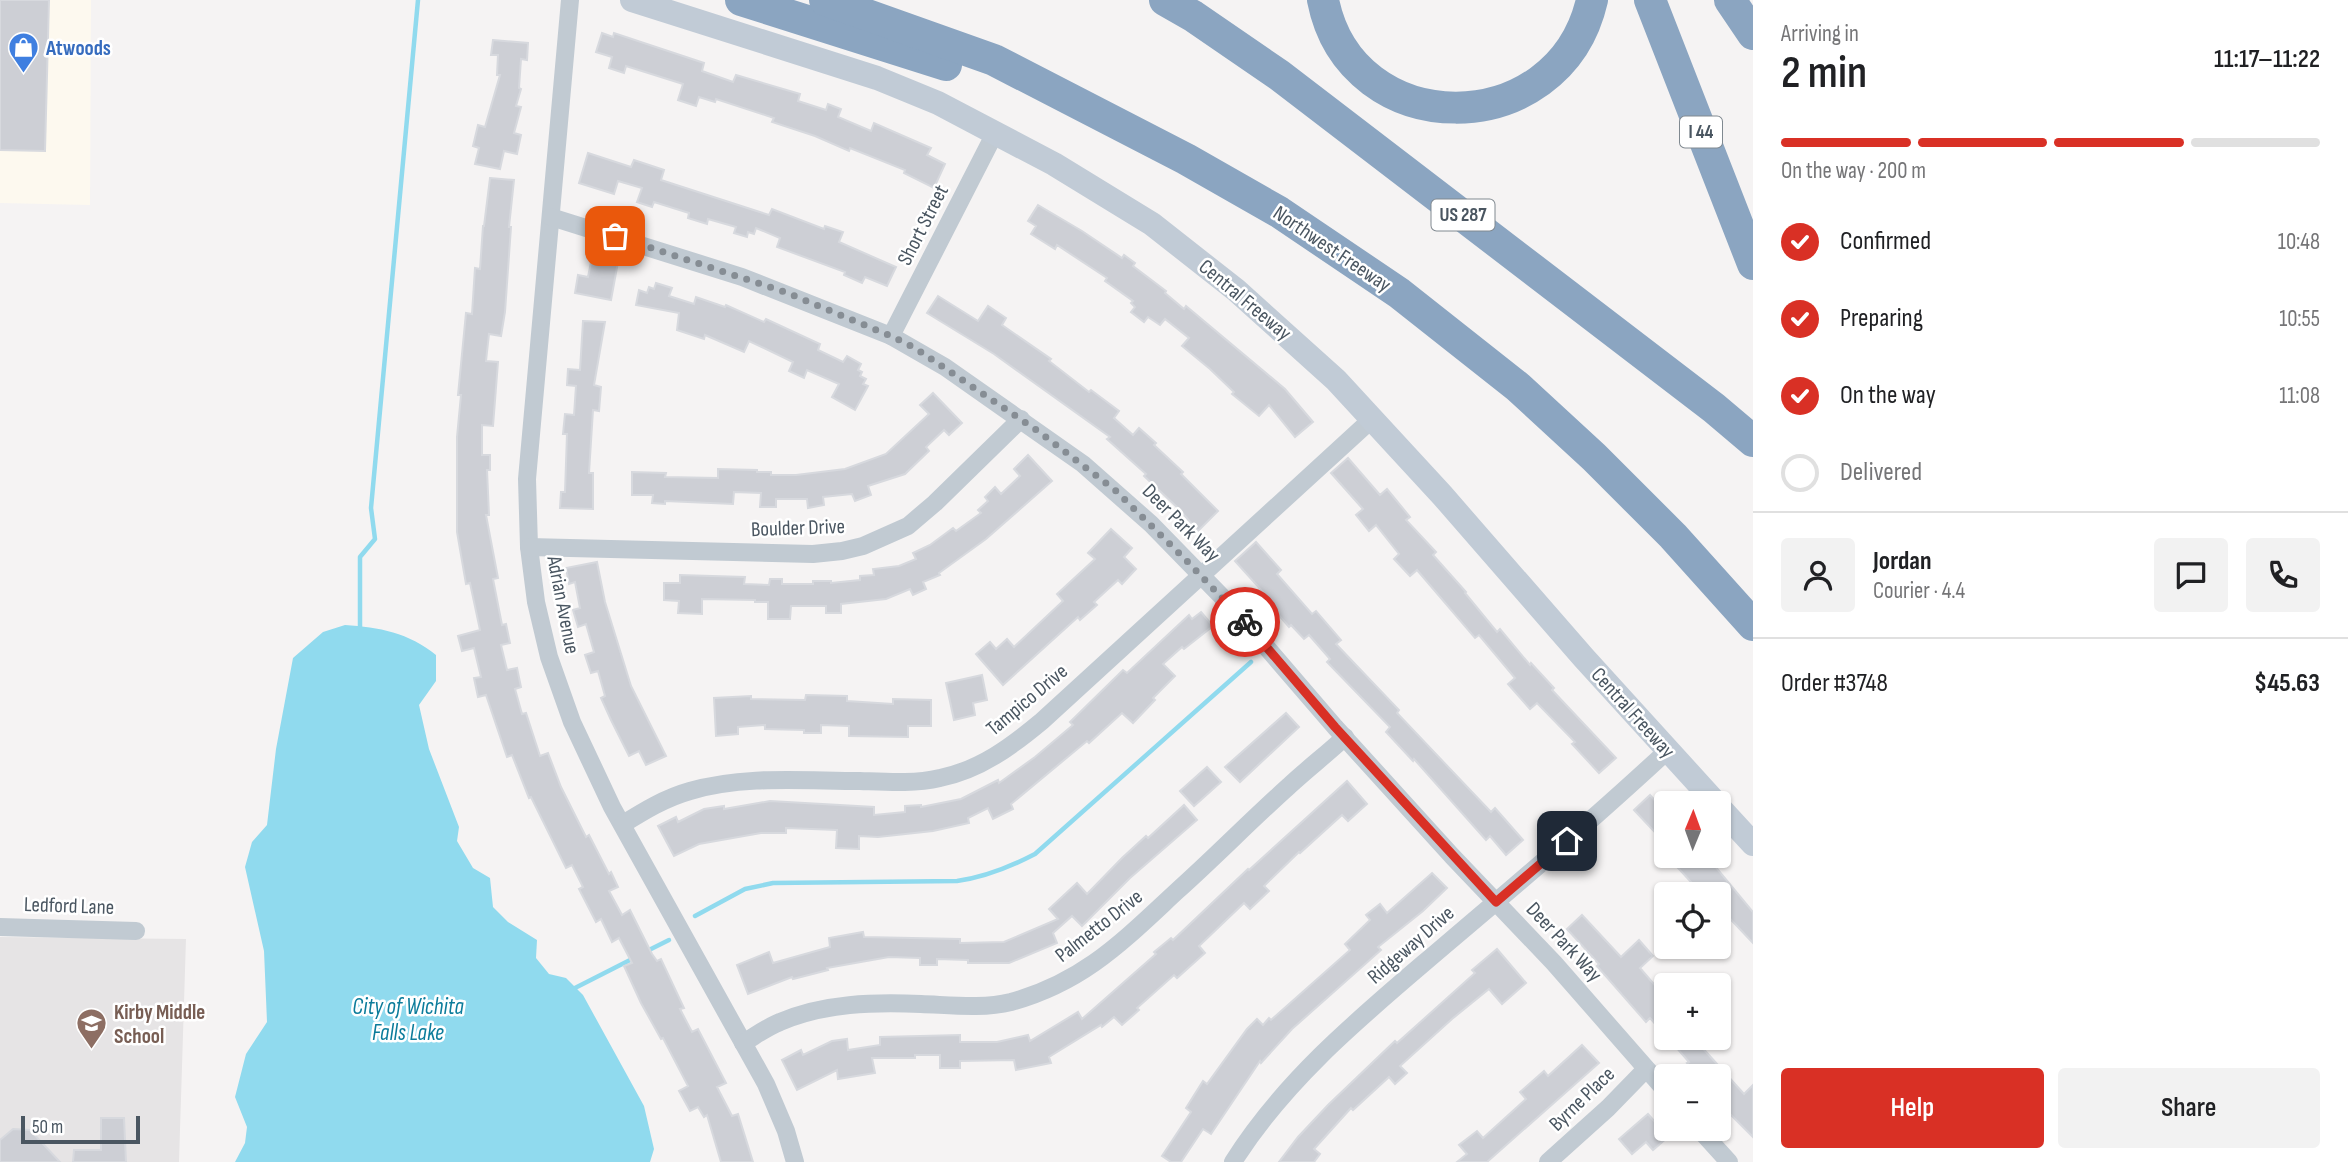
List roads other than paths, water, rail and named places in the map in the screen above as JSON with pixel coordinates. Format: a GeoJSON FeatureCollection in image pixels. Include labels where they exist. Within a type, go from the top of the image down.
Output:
{"type":"FeatureCollection","features":[{"type":"Feature","properties":{"kind":"highway"},"geometry":{"type":"LineString","coordinates":[[741,0],[989,78],[1186,159]]}},
{"type":"Feature","properties":{"kind":"highway","name":"Northwest Freeway"},"geometry":{"type":"LineString","coordinates":[[825,0],[994,60],[1186,159],[1279,212],[1399,293],[1518,387],[1594,457],[1673,536],[1753,625]]}},
{"type":"Feature","properties":{"kind":"highway","name":"US 287"},"geometry":{"type":"LineString","coordinates":[[1165,0],[1279,75],[1714,408],[1753,441]]}},
{"type":"Feature","properties":{"kind":"highway"},"geometry":{"type":"LineString","coordinates":[[1323,0],[1337,41],[1360,70],[1383,88],[1433,107],[1467,108],[1495,104],[1517,96],[1555,69],[1583,28],[1592,0]]}},
{"type":"Feature","properties":{"kind":"highway","name":"I 44"},"geometry":{"type":"LineString","coordinates":[[1650,0],[1753,264]]}},
{"type":"Feature","properties":{"kind":"highway"},"geometry":{"type":"LineString","coordinates":[[1730,0],[1753,34]]}},
{"type":"Feature","properties":{"kind":"main road","name":"Central Freeway"},"geometry":{"type":"LineString","coordinates":[[632,0],[877,78],[938,103],[1054,164],[1152,224],[1236,290],[1336,380],[1705,791]]}},
{"type":"Feature","properties":{"kind":"main road","name":"Central Freeway"},"geometry":{"type":"LineString","coordinates":[[1731,820],[1753,844]]}},
{"type":"Feature","properties":{"kind":"street","name":"Adrian Avenue"},"geometry":{"type":"LineString","coordinates":[[570,0],[527,479],[529,547],[536,602],[549,657],[572,722],[612,807],[766,1084],[786,1131],[795,1162]]}},
{"type":"Feature","properties":{"kind":"street","name":"Short Street"},"geometry":{"type":"LineString","coordinates":[[891,336],[995,133]]}},
{"type":"Feature","properties":{"kind":"street","name":"Deer Park Way"},"geometry":{"type":"LineString","coordinates":[[551,217],[742,277],[891,336],[945,367],[1021,419],[1115,490],[1201,574],[1260,638],[1345,737],[1554,963],[1654,1078]]}},
{"type":"Feature","properties":{"kind":"street","name":"Boulder Drive"},"geometry":{"type":"LineString","coordinates":[[529,547],[813,554],[863,546],[908,526],[1021,419]]}},
{"type":"Feature","properties":{"kind":"street","name":"Tampico Drive"},"geometry":{"type":"LineString","coordinates":[[623,824],[665,800],[723,784],[790,781],[915,782],[943,778],[972,768],[1016,742],[1042,721],[1372,419]]}},
{"type":"Feature","properties":{"kind":"street","name":"Palmetto Drive"},"geometry":{"type":"LineString","coordinates":[[743,1043],[779,1022],[807,1012],[884,1002],[957,1005],[1007,1003],[1051,989],[1091,966],[1137,929],[1215,858],[1290,784],[1345,737]]}},
{"type":"Feature","properties":{"kind":"street","name":"Ridgeway Drive"},"geometry":{"type":"LineString","coordinates":[[1233,1162],[1278,1100],[1308,1068],[1668,750]]}},
{"type":"Feature","properties":{"kind":"street","name":"Ledford Lane"},"geometry":{"type":"LineString","coordinates":[[0,927],[136,930]]}},
{"type":"Feature","properties":{"kind":"street","name":"Byrne Place"},"geometry":{"type":"LineString","coordinates":[[1548,1162],[1608,1108],[1646,1069]]}},
{"type":"Feature","properties":{"kind":"street"},"geometry":{"type":"LineString","coordinates":[[1710,1141],[1729,1162]]}},
{"type":"Feature","properties":{"kind":"water","name":"City of Wichita Falls Lake"},"geometry":{"type":"Polygon","coordinates":[[[345,625],[393,632],[415,641],[436,655],[436,681],[419,705],[429,749],[459,827],[457,841],[473,868],[490,878],[493,907],[508,922],[537,940],[536,958],[549,974],[566,978],[583,995],[644,1106],[654,1149],[650,1162],[235,1162],[245,1143],[247,1127],[235,1097],[246,1054],[267,1022],[264,951],[245,867],[252,842],[267,825],[276,749],[293,658],[323,632],[345,625]]]}},
{"type":"Feature","properties":{"kind":"waterway"},"geometry":{"type":"LineString","coordinates":[[360,631],[360,557],[375,539],[371,508],[418,0]]}},
{"type":"Feature","properties":{"kind":"waterway"},"geometry":{"type":"LineString","coordinates":[[695,916],[745,889],[773,883],[957,881],[988,874],[1016,863],[1035,854],[1251,662]]}},
{"type":"Feature","properties":{"kind":"waterway"},"geometry":{"type":"LineString","coordinates":[[645,952],[669,940]]}},
{"type":"Feature","properties":{"kind":"waterway"},"geometry":{"type":"LineString","coordinates":[[573,989],[634,958]]}},
{"type":"Feature","properties":{"kind":"place","name":"Atwoods"},"geometry":{"type":"Point","coordinates":[23,75]}},
{"type":"Feature","properties":{"kind":"place","name":"Kirby Middle School"},"geometry":{"type":"Point","coordinates":[91,1051]}}]}
